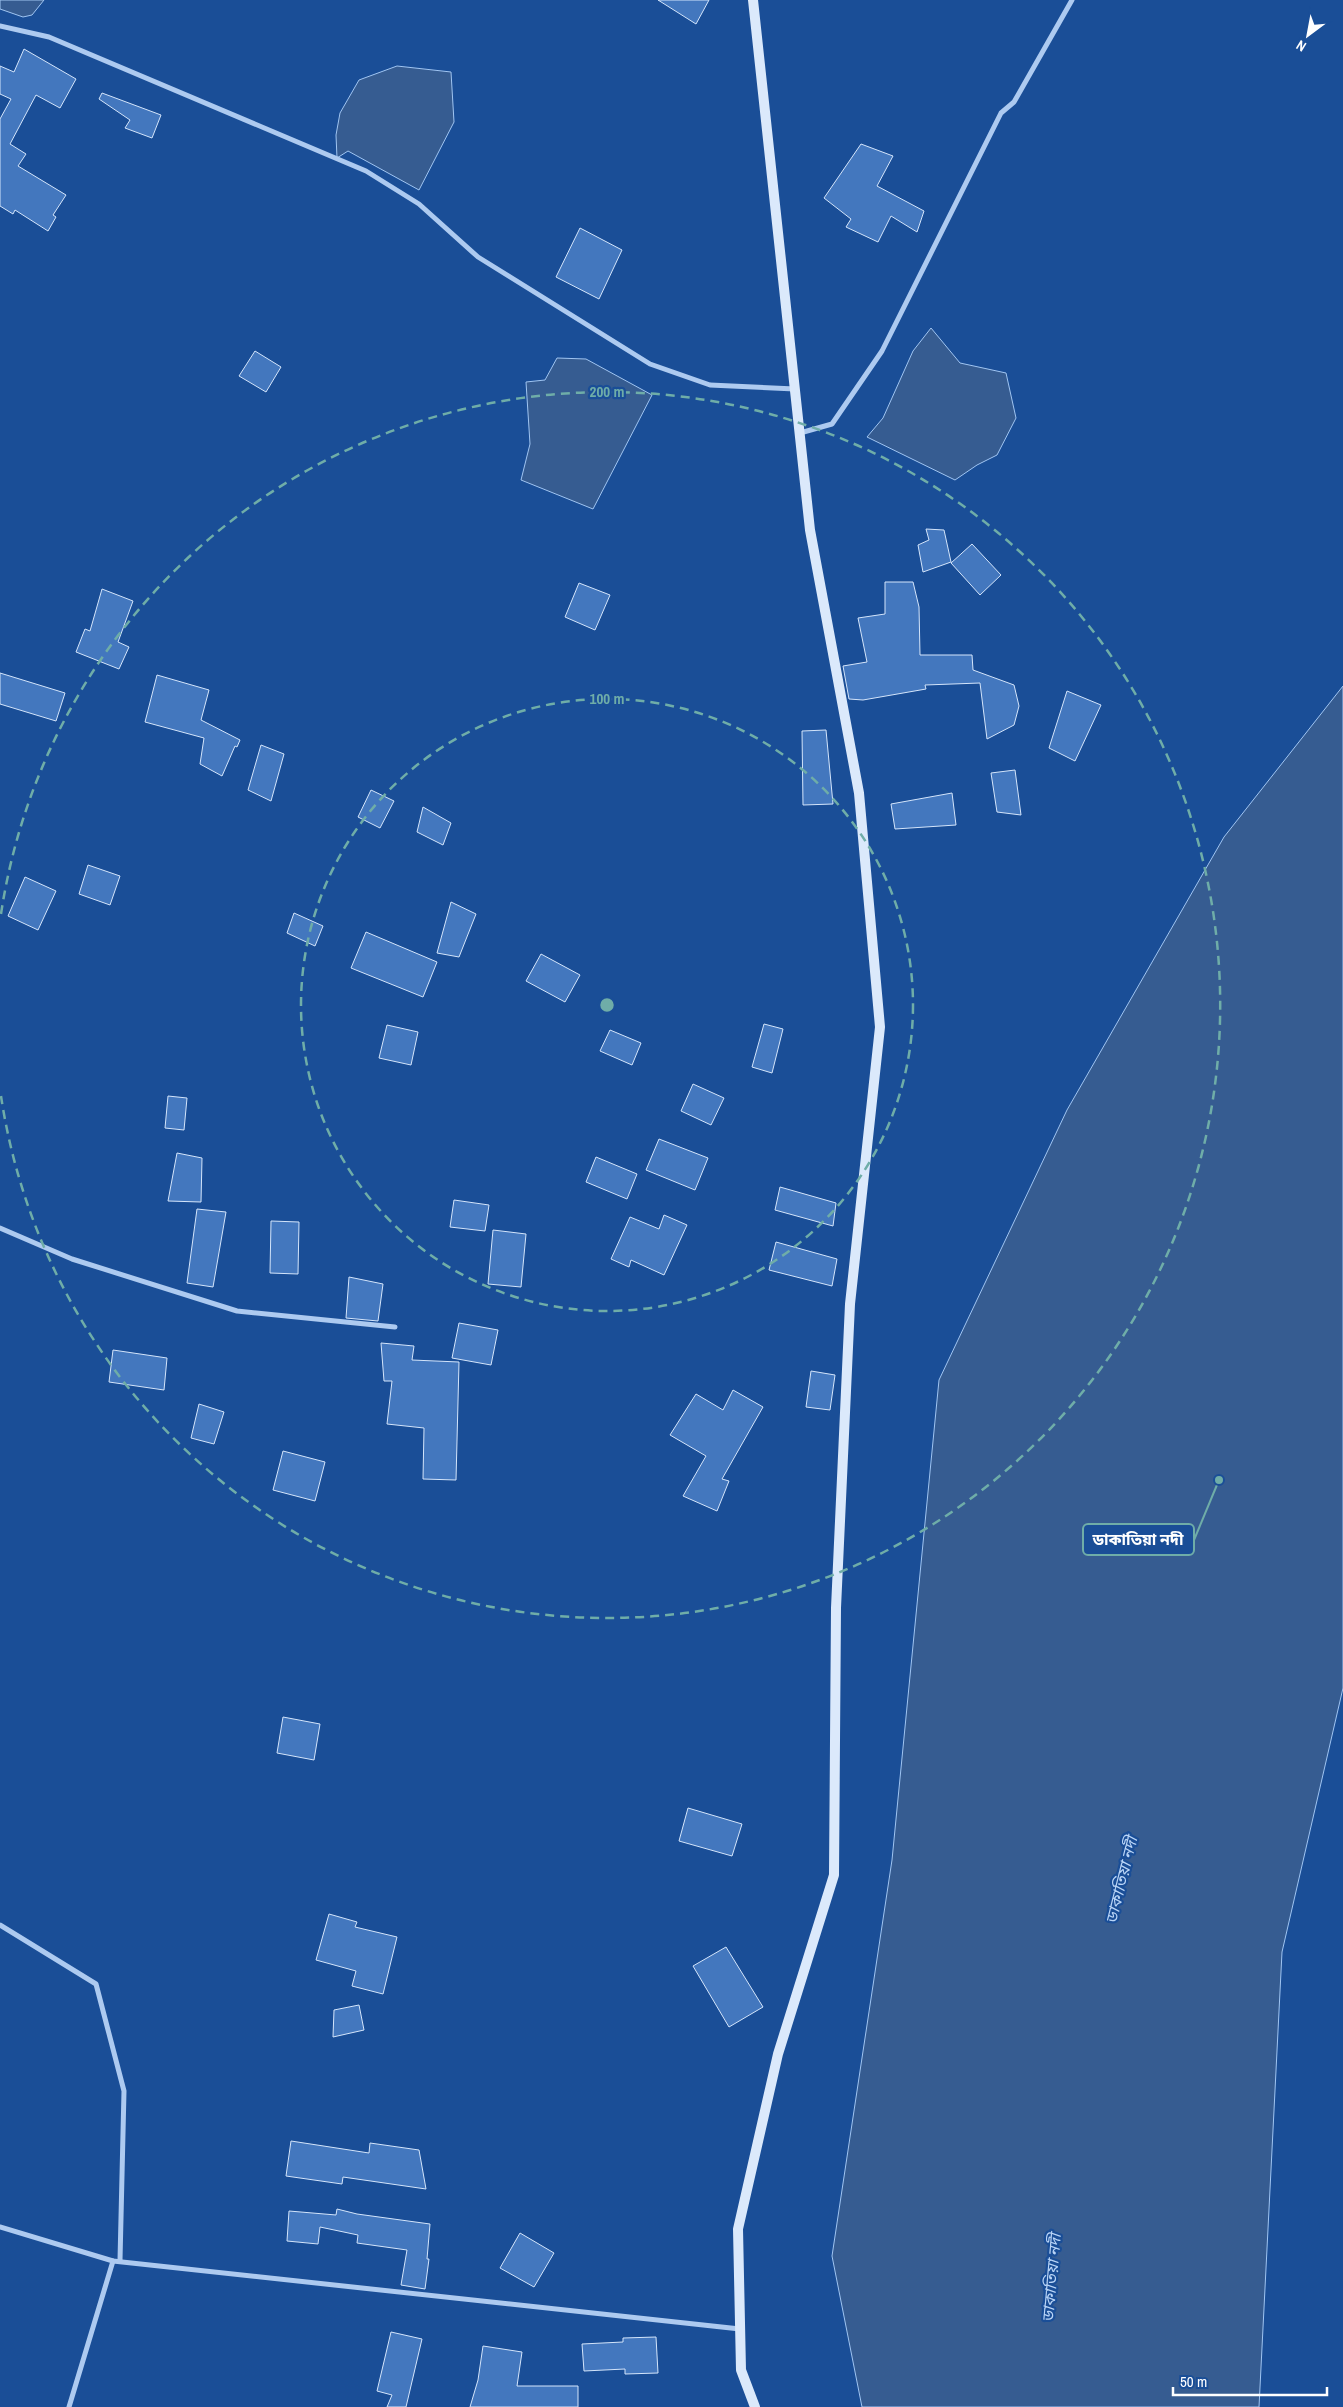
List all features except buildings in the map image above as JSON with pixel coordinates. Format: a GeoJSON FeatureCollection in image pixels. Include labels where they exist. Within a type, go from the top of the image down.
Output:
{"type":"FeatureCollection","features":[{"type":"Feature","properties":{"kind":"main road"},"geometry":{"type":"LineString","coordinates":[[753,0],[810,530],[859,794],[880,1027],[850,1304],[836,1608],[834,1875],[778,2054],[738,2229],[741,2370],[755,2407]]}},
{"type":"Feature","properties":{"kind":"street"},"geometry":{"type":"LineString","coordinates":[[799,433],[832,424],[882,351],[1001,113],[1014,102],[1072,0]]}},
{"type":"Feature","properties":{"kind":"street"},"geometry":{"type":"LineString","coordinates":[[0,26],[50,37],[366,171],[419,204],[478,257],[650,364],[710,386],[795,390]]}},
{"type":"Feature","properties":{"kind":"street"},"geometry":{"type":"LineString","coordinates":[[0,1228],[72,1260],[237,1311],[395,1327]]}},
{"type":"Feature","properties":{"kind":"street"},"geometry":{"type":"LineString","coordinates":[[0,1925],[96,1984],[124,2091],[120,2260]]}},
{"type":"Feature","properties":{"kind":"street"},"geometry":{"type":"LineString","coordinates":[[0,2227],[113,2261],[120,2260],[740,2329]]}},
{"type":"Feature","properties":{"kind":"street"},"geometry":{"type":"LineString","coordinates":[[69,2407],[113,2261]]}},
{"type":"Feature","properties":{"kind":"water"},"geometry":{"type":"Polygon","coordinates":[[[0,0],[44,0],[32,15],[23,17],[0,9],[0,0]]]}},
{"type":"Feature","properties":{"kind":"water"},"geometry":{"type":"Polygon","coordinates":[[[397,66],[451,72],[454,122],[419,190],[348,151],[337,158],[336,135],[340,113],[359,80],[397,66]]]}},
{"type":"Feature","properties":{"kind":"water"},"geometry":{"type":"Polygon","coordinates":[[[931,328],[960,363],[1006,373],[1016,418],[997,455],[977,465],[955,480],[867,437],[883,418],[913,351],[931,328]]]}},
{"type":"Feature","properties":{"kind":"water"},"geometry":{"type":"Polygon","coordinates":[[[557,358],[586,359],[652,395],[593,509],[521,480],[530,444],[526,382],[545,380],[557,358]]]}},
{"type":"Feature","properties":{"kind":"water"},"geometry":{"type":"Polygon","coordinates":[[[1343,686],[1343,1688],[1282,1952],[1259,2407],[862,2407],[832,2256],[892,1860],[939,1380],[1067,1110],[1224,837],[1343,686]]]}},
{"type":"Feature","properties":{"kind":"place","name":"ডাকাতিয়া নদী"},"geometry":{"type":"Point","coordinates":[1219,1480]}}]}
